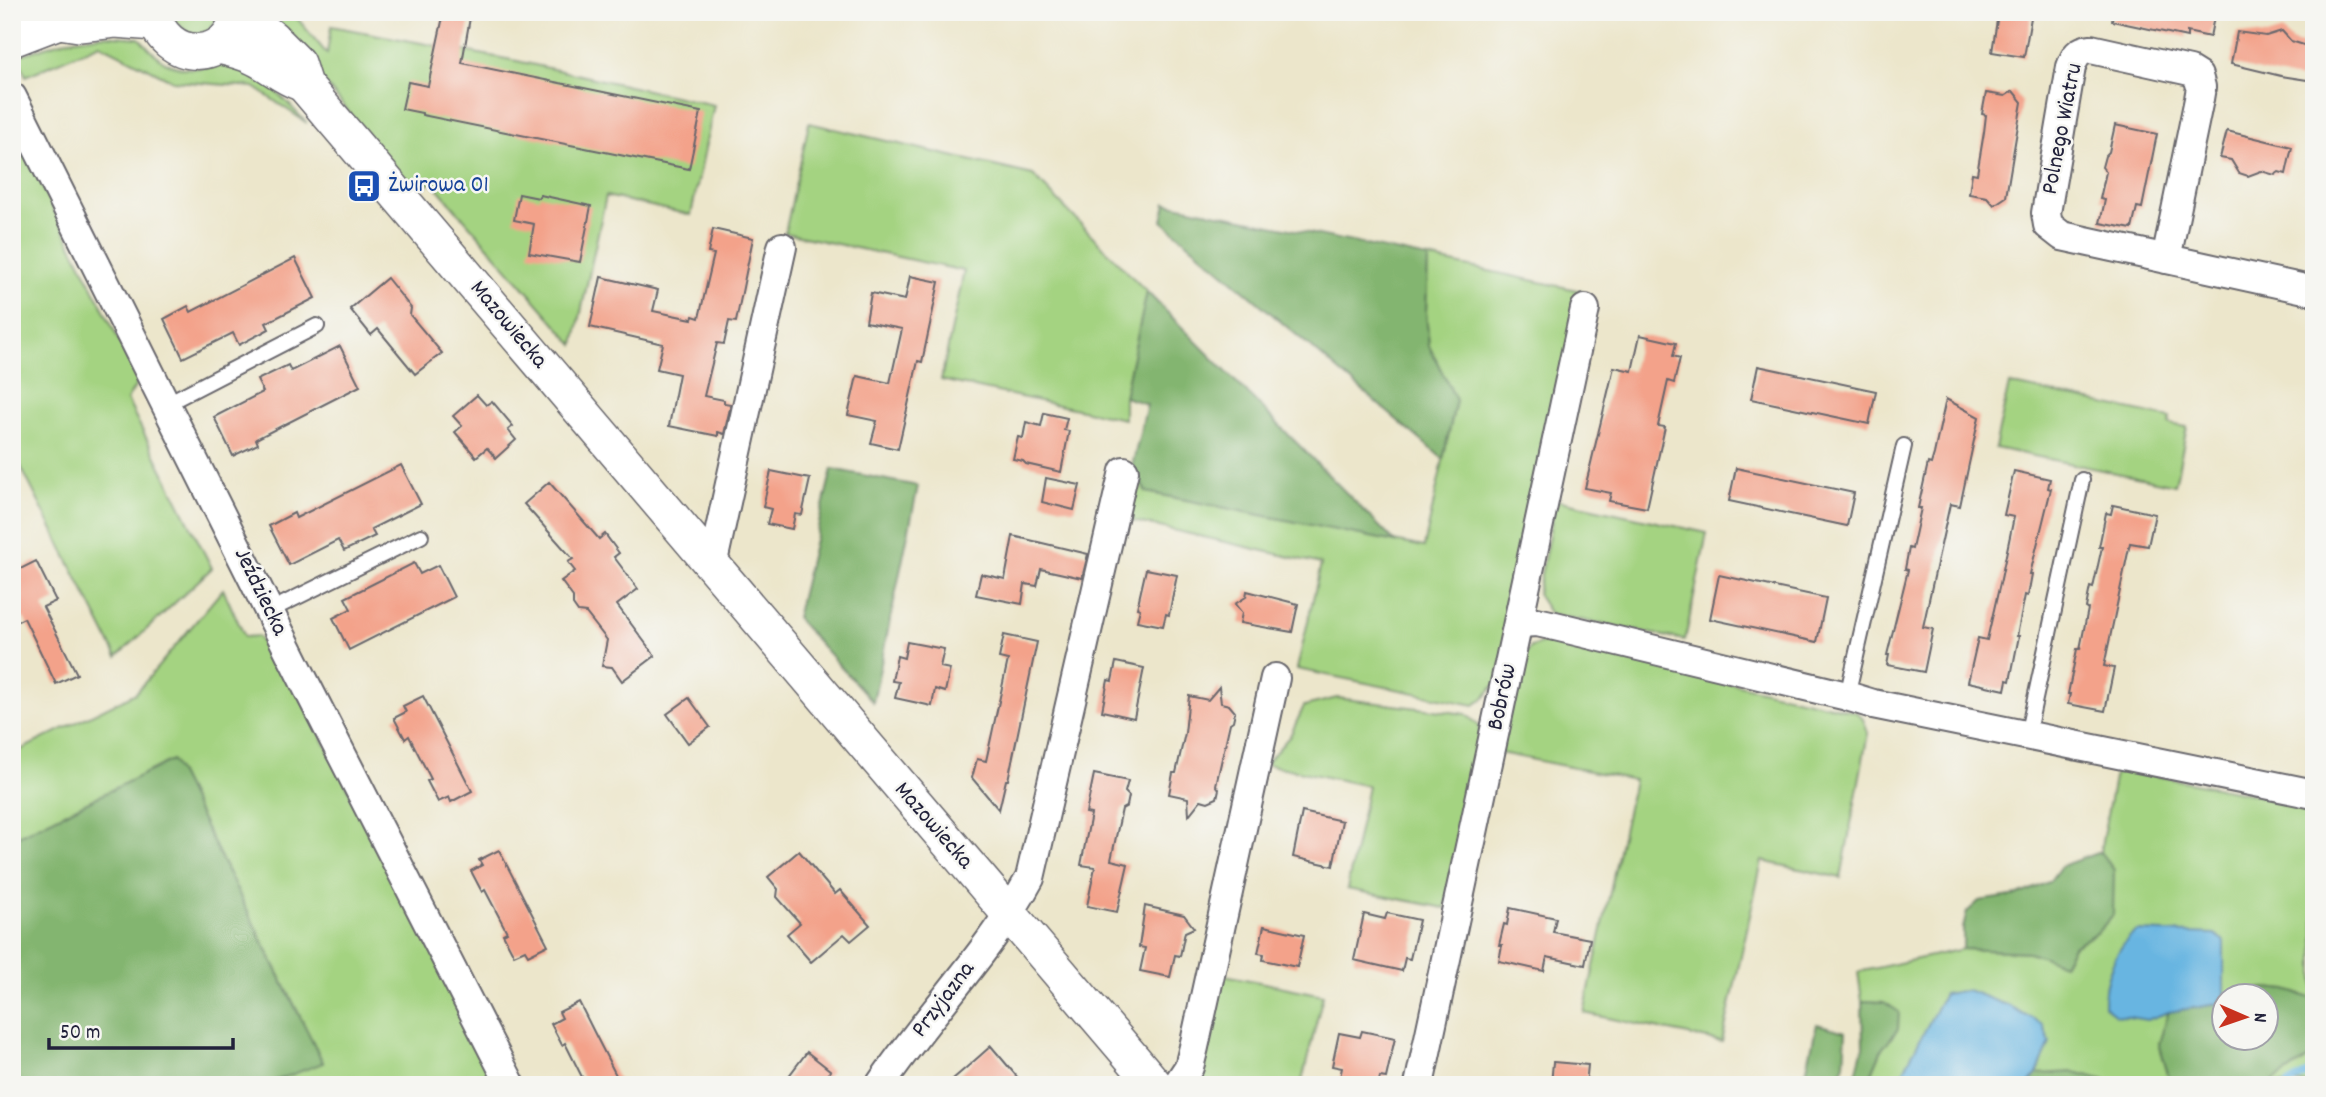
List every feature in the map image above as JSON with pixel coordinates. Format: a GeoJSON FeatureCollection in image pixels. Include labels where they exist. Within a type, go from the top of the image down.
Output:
{"type":"FeatureCollection","features":[{"type":"Feature","properties":{"kind":"street","name":"Mazowiecka"},"geometry":{"type":"LineString","coordinates":[[12,39],[64,17],[79,24],[154,18],[165,39],[177,48],[198,52],[218,46],[229,36],[237,22],[238,12],[260,27],[297,63],[304,85],[1154,1085]]}},
{"type":"Feature","properties":{"kind":"street","name":"Mazowiecka"},"geometry":{"type":"LineString","coordinates":[[218,46],[259,60],[284,77],[304,85]]}},
{"type":"Feature","properties":{"kind":"street","name":"Polnego Wiatru"},"geometry":{"type":"LineString","coordinates":[[2166,259],[2199,99],[2199,76],[2190,71],[2091,49],[2078,52],[2071,68],[2046,213],[2048,225],[2062,236],[2166,259],[2314,291]]}},
{"type":"Feature","properties":{"kind":"street","name":"Jeździecka"},"geometry":{"type":"LineString","coordinates":[[12,97],[269,611],[511,1085]]}},
{"type":"Feature","properties":{"kind":"street"},"geometry":{"type":"LineString","coordinates":[[712,566],[782,247]]}},
{"type":"Feature","properties":{"kind":"street","name":"Bobrów"},"geometry":{"type":"LineString","coordinates":[[1419,1085],[1585,309]]}},
{"type":"Feature","properties":{"kind":"street","name":"Przyjazna"},"geometry":{"type":"LineString","coordinates":[[880,1085],[1009,916],[1034,868],[1124,471]]}},
{"type":"Feature","properties":{"kind":"street"},"geometry":{"type":"LineString","coordinates":[[1519,623],[1537,622],[1873,704],[2314,794]]}},
{"type":"Feature","properties":{"kind":"street"},"geometry":{"type":"LineString","coordinates":[[1177,1085],[1189,1066],[1194,1047],[1275,678]]}},
{"type":"Feature","properties":{"kind":"lane"},"geometry":{"type":"LineString","coordinates":[[166,404],[317,327]]}},
{"type":"Feature","properties":{"kind":"lane"},"geometry":{"type":"LineString","coordinates":[[1847,696],[1904,446]]}},
{"type":"Feature","properties":{"kind":"lane"},"geometry":{"type":"LineString","coordinates":[[2026,736],[2082,480]]}},
{"type":"Feature","properties":{"kind":"lane"},"geometry":{"type":"LineString","coordinates":[[269,611],[421,536]]}},
{"type":"Feature","properties":{"kind":"green space"},"geometry":{"type":"Polygon","coordinates":[[[171,12],[220,14],[209,30],[195,34],[182,28],[171,12]]]}},
{"type":"Feature","properties":{"kind":"green space"},"geometry":{"type":"Polygon","coordinates":[[[265,12],[292,12],[327,54],[331,26],[517,61],[714,105],[691,215],[606,196],[574,345],[432,182],[415,191],[265,12]]]}},
{"type":"Feature","properties":{"kind":"green space"},"geometry":{"type":"Polygon","coordinates":[[[103,35],[139,38],[159,58],[177,67],[227,66],[246,70],[271,87],[307,123],[254,87],[173,81],[100,44],[26,76],[17,56],[67,40],[103,35]]]}},
{"type":"Feature","properties":{"kind":"green space"},"geometry":{"type":"Polygon","coordinates":[[[809,123],[1033,175],[1147,292],[1124,397],[1124,419],[941,380],[964,271],[785,233],[809,123]]]}},
{"type":"Feature","properties":{"kind":"green space"},"geometry":{"type":"Polygon","coordinates":[[[12,126],[139,380],[127,400],[212,568],[117,657],[14,453],[12,454],[12,126]]]}},
{"type":"Feature","properties":{"kind":"green space"},"geometry":{"type":"Polygon","coordinates":[[[1166,203],[1428,258],[1426,312],[1429,346],[1456,400],[1443,459],[1162,221],[1166,203]]]}},
{"type":"Feature","properties":{"kind":"green space"},"geometry":{"type":"Polygon","coordinates":[[[1428,258],[1582,291],[1498,681],[1485,697],[1474,705],[1297,669],[1321,564],[1120,518],[1132,466],[1146,492],[1424,547],[1456,401],[1429,346],[1426,312],[1428,258]]]}},
{"type":"Feature","properties":{"kind":"green space"},"geometry":{"type":"Polygon","coordinates":[[[1147,292],[1395,542],[1146,492],[1132,466],[1147,404],[1124,397],[1147,292]]]}},
{"type":"Feature","properties":{"kind":"green space"},"geometry":{"type":"Polygon","coordinates":[[[2009,384],[2170,418],[2169,424],[2187,427],[2175,485],[1995,448],[2009,384]]]}},
{"type":"Feature","properties":{"kind":"green space"},"geometry":{"type":"Polygon","coordinates":[[[832,469],[918,486],[873,702],[796,618],[832,469]]]}},
{"type":"Feature","properties":{"kind":"green space"},"geometry":{"type":"Polygon","coordinates":[[[1556,500],[1707,533],[1685,640],[1550,614],[1537,594],[1556,500]]]}},
{"type":"Feature","properties":{"kind":"green space"},"geometry":{"type":"Polygon","coordinates":[[[223,589],[245,637],[258,636],[266,650],[276,648],[501,1085],[264,1085],[323,1062],[172,760],[12,839],[12,754],[136,693],[223,589]]]}},
{"type":"Feature","properties":{"kind":"green space"},"geometry":{"type":"Polygon","coordinates":[[[1549,641],[1856,712],[1863,719],[1868,733],[1841,878],[1762,861],[1722,1042],[1584,1013],[1634,780],[1500,753],[1521,659],[1531,647],[1549,641]]]}},
{"type":"Feature","properties":{"kind":"green space"},"geometry":{"type":"Polygon","coordinates":[[[1337,698],[1466,714],[1478,725],[1483,742],[1445,908],[1347,889],[1368,786],[1265,764],[1290,736],[1304,706],[1337,698]]]}},
{"type":"Feature","properties":{"kind":"green space"},"geometry":{"type":"Polygon","coordinates":[[[172,760],[323,1063],[264,1085],[12,1085],[12,839],[172,760]]]}},
{"type":"Feature","properties":{"kind":"green space"},"geometry":{"type":"Polygon","coordinates":[[[2116,768],[2302,804],[2314,814],[2314,999],[2280,989],[2280,982],[2210,982],[2210,1005],[2159,1043],[2171,1085],[2110,1085],[2105,1080],[2037,1074],[2028,1085],[1867,1085],[1882,1049],[1898,1029],[1884,1002],[1862,1001],[1858,972],[1963,949],[2029,952],[2064,963],[2073,946],[2097,933],[2114,870],[2100,852],[2116,768]]]}},
{"type":"Feature","properties":{"kind":"green space"},"geometry":{"type":"Polygon","coordinates":[[[2100,852],[2114,870],[2113,915],[2097,933],[2073,946],[2063,964],[2029,952],[1963,949],[1963,928],[1967,912],[1979,901],[2018,895],[2049,882],[2061,866],[2100,852]]]}},
{"type":"Feature","properties":{"kind":"green space"},"geometry":{"type":"Polygon","coordinates":[[[1220,974],[1323,995],[1301,1085],[1197,1085],[1220,974]]]}},
{"type":"Feature","properties":{"kind":"green space"},"geometry":{"type":"Polygon","coordinates":[[[2280,989],[2286,990],[2314,999],[2314,1055],[2267,1085],[2171,1085],[2159,1043],[2169,1011],[2210,1005],[2210,1052],[2280,1052],[2280,989]]]}},
{"type":"Feature","properties":{"kind":"green space"},"geometry":{"type":"Polygon","coordinates":[[[1862,1001],[1884,1002],[1899,1012],[1898,1029],[1882,1049],[1867,1085],[1853,1085],[1863,1047],[1862,1001]]]}},
{"type":"Feature","properties":{"kind":"green space"},"geometry":{"type":"Polygon","coordinates":[[[1817,1024],[1846,1032],[1844,1064],[1836,1085],[1803,1085],[1817,1024]]]}},
{"type":"Feature","properties":{"kind":"green space"},"geometry":{"type":"Polygon","coordinates":[[[2314,1055],[2314,1083],[2267,1085],[2314,1055]]]}},
{"type":"Feature","properties":{"kind":"green space"},"geometry":{"type":"Polygon","coordinates":[[[2074,1072],[2105,1080],[2110,1085],[2028,1085],[2037,1074],[2074,1072]]]}},
{"type":"Feature","properties":{"kind":"water"},"geometry":{"type":"Polygon","coordinates":[[[2137,931],[2215,934],[2224,941],[2224,982],[2210,982],[2210,1005],[2169,1012],[2147,1020],[2116,1015],[2104,1006],[2112,964],[2137,931]]]}},
{"type":"Feature","properties":{"kind":"water"},"geometry":{"type":"Polygon","coordinates":[[[1967,990],[2009,1006],[2043,1024],[2050,1043],[2037,1074],[2028,1085],[1896,1085],[1944,994],[1967,990]]]}},
{"type":"Feature","properties":{"kind":"building"},"geometry":{"type":"Polygon","coordinates":[[[444,12],[471,12],[462,63],[701,112],[689,169],[402,109],[408,82],[428,86],[444,12]]]}},
{"type":"Feature","properties":{"kind":"building"},"geometry":{"type":"Polygon","coordinates":[[[2004,12],[2032,12],[2024,57],[1992,52],[1998,14],[2003,15],[2004,12]]]}},
{"type":"Feature","properties":{"kind":"building"},"geometry":{"type":"Polygon","coordinates":[[[2113,12],[2215,12],[2210,37],[2187,32],[2187,37],[2112,21],[2113,12]]]}},
{"type":"Feature","properties":{"kind":"building"},"geometry":{"type":"Polygon","coordinates":[[[2282,31],[2291,41],[2314,48],[2314,81],[2231,64],[2237,32],[2266,36],[2282,31]]]}},
{"type":"Feature","properties":{"kind":"building"},"geometry":{"type":"Polygon","coordinates":[[[2013,91],[2022,102],[2006,197],[1994,205],[1987,197],[1969,194],[1972,173],[1977,174],[1986,115],[1982,114],[1986,93],[2005,96],[2013,91]]]}},
{"type":"Feature","properties":{"kind":"building"},"geometry":{"type":"Polygon","coordinates":[[[2115,125],[2157,134],[2142,208],[2137,207],[2132,229],[2100,223],[2105,200],[2100,199],[2106,172],[2102,167],[2109,152],[2115,125]]]}},
{"type":"Feature","properties":{"kind":"building"},"geometry":{"type":"Polygon","coordinates":[[[2227,131],[2292,147],[2286,174],[2279,172],[2275,175],[2261,171],[2248,176],[2239,173],[2231,160],[2220,158],[2227,131]]]}},
{"type":"Feature","properties":{"kind":"building"},"geometry":{"type":"Polygon","coordinates":[[[519,194],[539,198],[540,195],[591,206],[580,262],[529,253],[534,224],[514,220],[519,194]]]}},
{"type":"Feature","properties":{"kind":"building"},"geometry":{"type":"Polygon","coordinates":[[[713,229],[753,238],[736,322],[729,321],[724,344],[717,343],[704,396],[731,404],[724,434],[718,432],[718,436],[669,426],[679,374],[657,369],[663,344],[590,327],[601,277],[658,290],[653,311],[699,318],[714,254],[708,253],[713,229]]]}},
{"type":"Feature","properties":{"kind":"building"},"geometry":{"type":"Polygon","coordinates":[[[295,258],[315,298],[266,323],[269,329],[239,345],[233,333],[183,358],[164,319],[188,306],[191,312],[295,258]]]}},
{"type":"Feature","properties":{"kind":"building"},"geometry":{"type":"Polygon","coordinates":[[[910,276],[939,282],[922,362],[918,361],[898,449],[871,443],[877,421],[848,415],[857,376],[890,383],[902,329],[866,322],[871,293],[905,300],[910,276]]]}},
{"type":"Feature","properties":{"kind":"building"},"geometry":{"type":"Polygon","coordinates":[[[387,278],[411,308],[410,315],[442,353],[415,374],[378,329],[371,335],[350,309],[387,278]]]}},
{"type":"Feature","properties":{"kind":"building"},"geometry":{"type":"Polygon","coordinates":[[[1640,335],[1676,343],[1673,356],[1680,358],[1674,383],[1668,381],[1658,426],[1665,427],[1647,508],[1609,501],[1611,493],[1585,488],[1614,367],[1632,371],[1640,335]]]}},
{"type":"Feature","properties":{"kind":"building"},"geometry":{"type":"Polygon","coordinates":[[[340,346],[360,386],[256,439],[258,444],[233,456],[214,417],[263,392],[257,380],[288,365],[291,371],[340,346]]]}},
{"type":"Feature","properties":{"kind":"building"},"geometry":{"type":"Polygon","coordinates":[[[1758,366],[1876,391],[1869,424],[1751,399],[1758,366]]]}},
{"type":"Feature","properties":{"kind":"building"},"geometry":{"type":"Polygon","coordinates":[[[477,395],[486,405],[492,401],[513,426],[508,430],[516,440],[496,458],[487,448],[476,457],[455,432],[462,426],[453,416],[477,395]]]}},
{"type":"Feature","properties":{"kind":"building"},"geometry":{"type":"Polygon","coordinates":[[[1946,399],[1979,417],[1960,506],[1950,504],[1923,627],[1933,629],[1924,672],[1887,665],[1887,655],[1908,570],[1905,569],[1921,508],[1918,508],[1928,463],[1931,464],[1934,454],[1946,399]]]}},
{"type":"Feature","properties":{"kind":"building"},"geometry":{"type":"Polygon","coordinates":[[[1044,413],[1067,418],[1064,430],[1069,431],[1061,472],[1013,459],[1018,437],[1023,438],[1026,422],[1041,426],[1044,413]]]}},
{"type":"Feature","properties":{"kind":"building"},"geometry":{"type":"Polygon","coordinates":[[[401,465],[421,504],[371,529],[375,536],[344,551],[338,540],[289,565],[269,526],[294,513],[296,518],[401,465]]]}},
{"type":"Feature","properties":{"kind":"building"},"geometry":{"type":"Polygon","coordinates":[[[1736,468],[1854,493],[1847,526],[1729,501],[1736,468]]]}},
{"type":"Feature","properties":{"kind":"building"},"geometry":{"type":"Polygon","coordinates":[[[771,471],[810,479],[802,515],[795,514],[792,529],[767,524],[771,509],[763,507],[771,471]]]}},
{"type":"Feature","properties":{"kind":"building"},"geometry":{"type":"Polygon","coordinates":[[[2014,471],[2050,479],[2048,488],[2051,489],[2030,574],[2028,596],[2025,595],[2010,681],[2007,680],[2005,690],[1968,682],[1978,638],[1987,640],[2001,579],[2014,517],[2004,515],[2014,471]]]}},
{"type":"Feature","properties":{"kind":"building"},"geometry":{"type":"Polygon","coordinates":[[[1046,478],[1080,485],[1074,510],[1042,502],[1046,478]]]}},
{"type":"Feature","properties":{"kind":"building"},"geometry":{"type":"Polygon","coordinates":[[[549,482],[599,539],[605,534],[619,553],[614,557],[638,589],[617,605],[655,656],[622,681],[612,667],[602,666],[607,640],[586,613],[578,612],[573,605],[573,597],[561,581],[575,571],[568,562],[573,559],[524,504],[549,482]]]}},
{"type":"Feature","properties":{"kind":"building"},"geometry":{"type":"Polygon","coordinates":[[[2113,505],[2155,514],[2148,546],[2130,543],[2104,666],[2114,668],[2105,711],[2068,704],[2068,694],[2077,649],[2080,649],[2090,587],[2093,588],[2102,547],[2099,547],[2106,513],[2111,514],[2113,505]]]}},
{"type":"Feature","properties":{"kind":"building"},"geometry":{"type":"Polygon","coordinates":[[[1013,536],[1088,554],[1082,578],[1041,569],[1037,586],[1025,584],[1022,604],[976,595],[981,574],[1005,579],[1013,536]]]}},
{"type":"Feature","properties":{"kind":"building"},"geometry":{"type":"Polygon","coordinates":[[[36,561],[56,601],[43,607],[77,674],[56,684],[24,618],[12,624],[12,573],[36,561]]]}},
{"type":"Feature","properties":{"kind":"building"},"geometry":{"type":"Polygon","coordinates":[[[414,563],[420,574],[438,565],[454,597],[349,650],[333,618],[351,609],[345,598],[414,563]]]}},
{"type":"Feature","properties":{"kind":"building"},"geometry":{"type":"Polygon","coordinates":[[[1146,569],[1177,575],[1169,615],[1166,614],[1163,626],[1137,621],[1140,609],[1137,608],[1146,569]]]}},
{"type":"Feature","properties":{"kind":"building"},"geometry":{"type":"Polygon","coordinates":[[[1719,575],[1826,598],[1817,642],[1710,619],[1719,575]]]}},
{"type":"Feature","properties":{"kind":"building"},"geometry":{"type":"Polygon","coordinates":[[[1247,591],[1298,604],[1292,632],[1240,623],[1242,613],[1235,604],[1246,597],[1247,591]]]}},
{"type":"Feature","properties":{"kind":"building"},"geometry":{"type":"Polygon","coordinates":[[[1004,635],[1037,642],[1008,780],[999,810],[972,778],[977,759],[986,761],[1008,660],[999,658],[1004,635]]]}},
{"type":"Feature","properties":{"kind":"building"},"geometry":{"type":"Polygon","coordinates":[[[907,642],[944,649],[940,667],[950,669],[945,692],[935,689],[932,706],[895,698],[899,682],[892,681],[897,656],[904,658],[907,642]]]}},
{"type":"Feature","properties":{"kind":"building"},"geometry":{"type":"Polygon","coordinates":[[[1116,662],[1144,668],[1134,718],[1102,711],[1108,680],[1112,681],[1116,662]]]}},
{"type":"Feature","properties":{"kind":"building"},"geometry":{"type":"Polygon","coordinates":[[[1219,687],[1221,703],[1229,705],[1235,712],[1216,785],[1219,789],[1217,798],[1208,802],[1201,800],[1189,815],[1188,798],[1169,794],[1185,733],[1189,696],[1208,700],[1219,687]]]}},
{"type":"Feature","properties":{"kind":"building"},"geometry":{"type":"Polygon","coordinates":[[[423,696],[472,791],[451,802],[449,797],[438,802],[427,781],[431,779],[409,736],[405,739],[394,718],[406,712],[403,706],[423,696]]]}},
{"type":"Feature","properties":{"kind":"building"},"geometry":{"type":"Polygon","coordinates":[[[689,698],[710,727],[688,743],[667,714],[689,698]]]}},
{"type":"Feature","properties":{"kind":"building"},"geometry":{"type":"Polygon","coordinates":[[[1094,774],[1128,781],[1125,792],[1129,796],[1127,806],[1122,809],[1111,860],[1128,864],[1117,912],[1087,906],[1095,867],[1081,865],[1091,814],[1086,813],[1094,774]]]}},
{"type":"Feature","properties":{"kind":"building"},"geometry":{"type":"Polygon","coordinates":[[[1302,812],[1342,821],[1333,866],[1293,857],[1302,812]]]}},
{"type":"Feature","properties":{"kind":"building"},"geometry":{"type":"Polygon","coordinates":[[[499,850],[548,945],[528,955],[525,950],[514,955],[503,934],[507,932],[485,890],[482,892],[471,871],[482,865],[479,860],[499,850]]]}},
{"type":"Feature","properties":{"kind":"building"},"geometry":{"type":"Polygon","coordinates":[[[799,851],[835,894],[840,890],[870,925],[851,941],[844,934],[811,962],[787,934],[800,923],[777,897],[778,889],[768,877],[799,851]]]}},
{"type":"Feature","properties":{"kind":"building"},"geometry":{"type":"Polygon","coordinates":[[[1145,906],[1184,915],[1194,928],[1185,932],[1180,956],[1175,955],[1170,977],[1140,971],[1145,948],[1139,947],[1145,906]]]}},
{"type":"Feature","properties":{"kind":"building"},"geometry":{"type":"Polygon","coordinates":[[[1510,908],[1556,918],[1553,932],[1590,939],[1585,965],[1547,957],[1544,971],[1499,961],[1502,945],[1499,945],[1510,908]]]}},
{"type":"Feature","properties":{"kind":"building"},"geometry":{"type":"Polygon","coordinates":[[[1387,913],[1419,920],[1410,959],[1405,958],[1402,971],[1354,960],[1364,914],[1385,919],[1387,913]]]}},
{"type":"Feature","properties":{"kind":"building"},"geometry":{"type":"Polygon","coordinates":[[[1264,926],[1304,935],[1297,967],[1263,960],[1264,954],[1258,953],[1264,926]]]}},
{"type":"Feature","properties":{"kind":"building"},"geometry":{"type":"Polygon","coordinates":[[[579,1002],[621,1085],[586,1085],[565,1043],[562,1045],[551,1024],[562,1018],[559,1012],[579,1002]]]}},
{"type":"Feature","properties":{"kind":"building"},"geometry":{"type":"Polygon","coordinates":[[[1362,1031],[1395,1038],[1386,1078],[1380,1077],[1378,1085],[1339,1082],[1342,1068],[1332,1066],[1339,1033],[1360,1037],[1362,1031]]]}},
{"type":"Feature","properties":{"kind":"building"},"geometry":{"type":"Polygon","coordinates":[[[991,1046],[1024,1085],[946,1085],[974,1061],[991,1046]]]}},
{"type":"Feature","properties":{"kind":"building"},"geometry":{"type":"Polygon","coordinates":[[[807,1052],[831,1071],[820,1085],[782,1085],[807,1052]]]}},
{"type":"Feature","properties":{"kind":"building"},"geometry":{"type":"Polygon","coordinates":[[[1553,1062],[1588,1065],[1586,1085],[1551,1085],[1553,1062]]]}},
{"type":"Feature","properties":{"kind":"waterway"},"geometry":{"type":"LineString","coordinates":[[2288,1085],[2314,1069]]}},
{"type":"Feature","properties":{"kind":"place","name":"Żwirowa 01"},"geometry":{"type":"Point","coordinates":[364,186]}}]}
